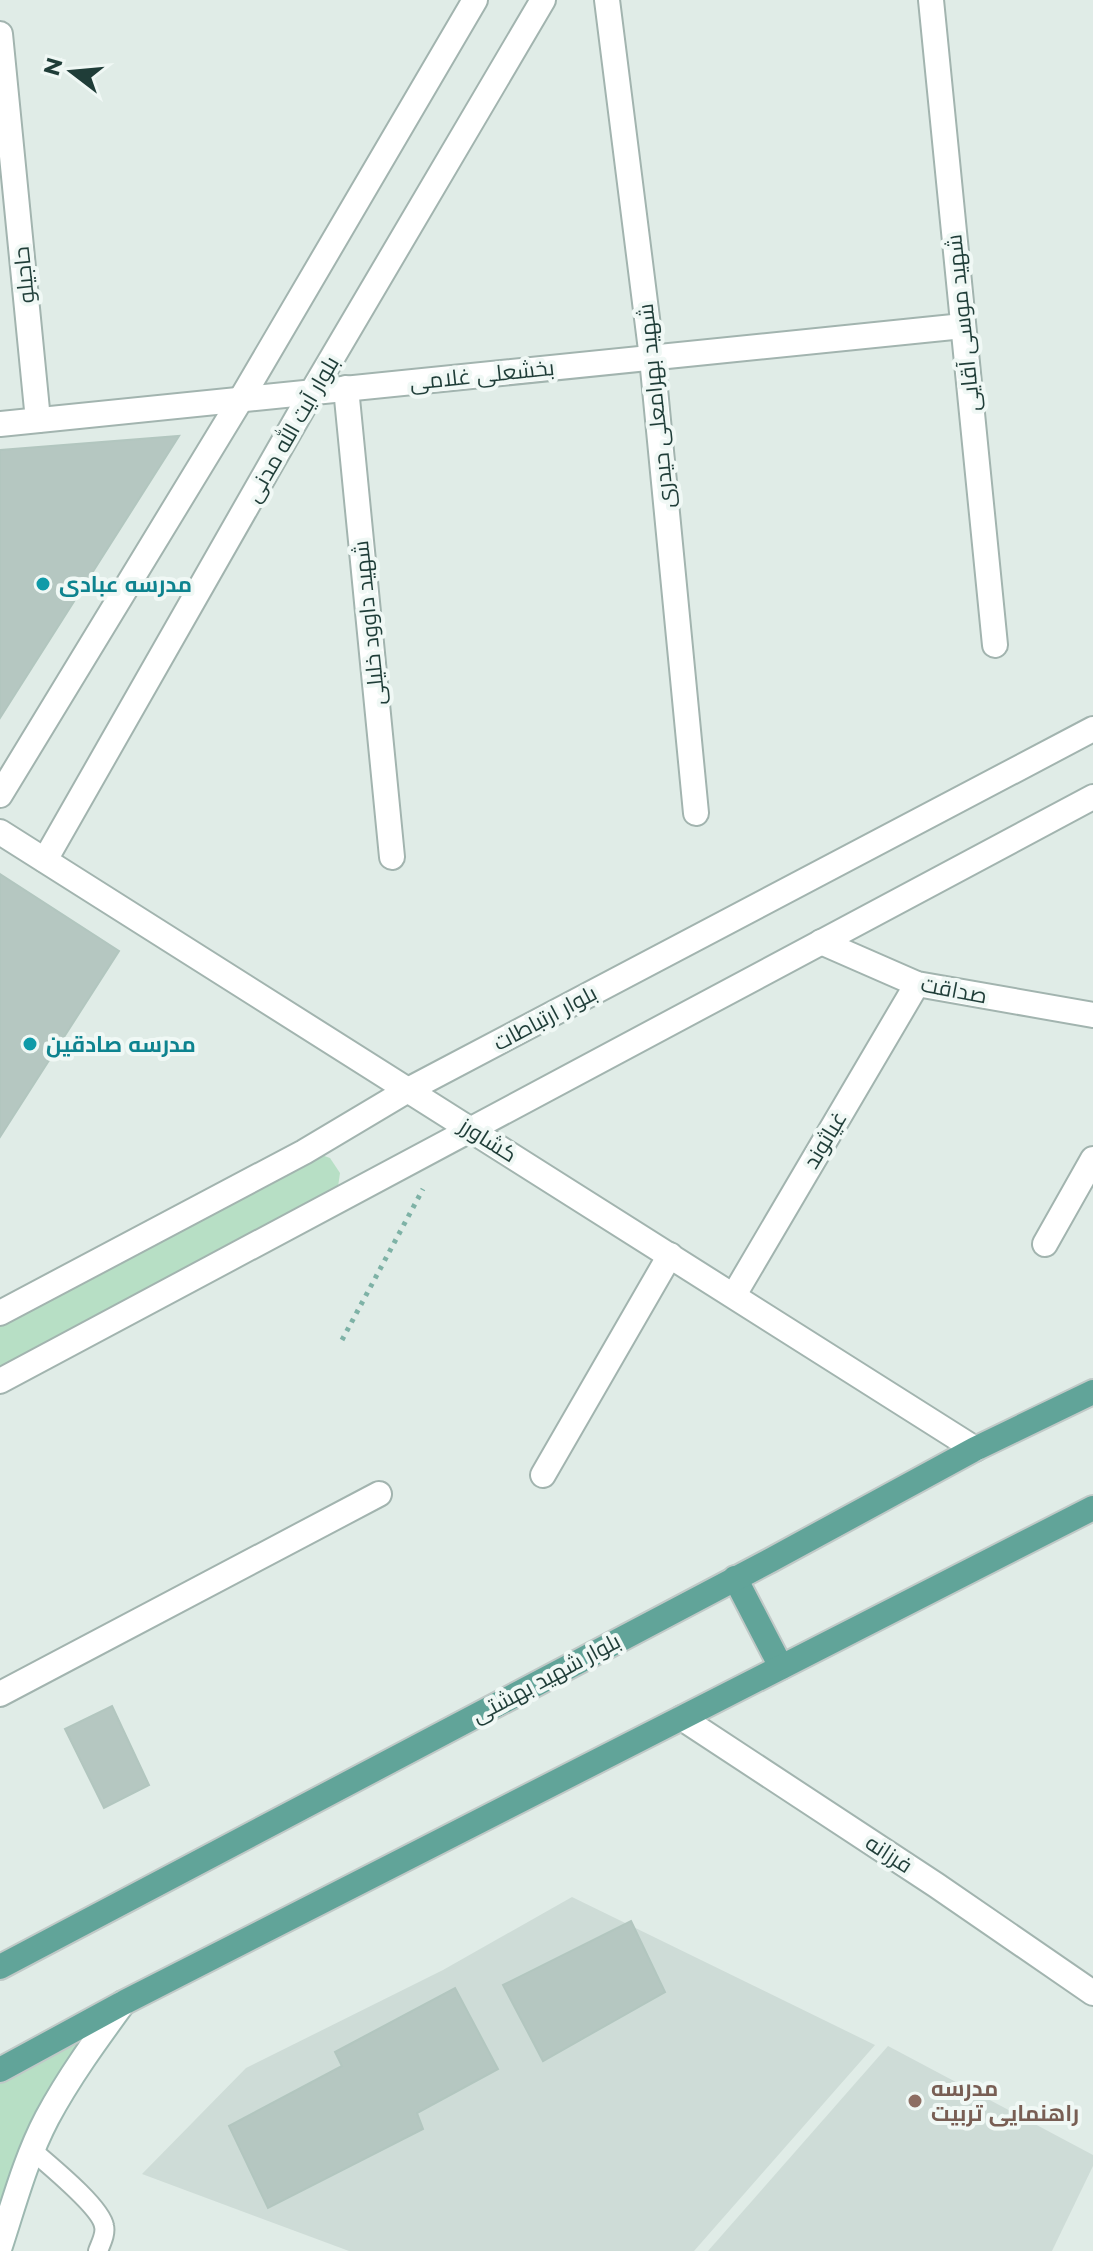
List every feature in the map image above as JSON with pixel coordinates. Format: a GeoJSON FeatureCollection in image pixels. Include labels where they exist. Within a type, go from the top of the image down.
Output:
{"type":"FeatureCollection","features":[{"type":"Feature","properties":{"kind":"main road","name":"بلوار شهید بهشتی"},"geometry":{"type":"LineString","coordinates":[[0,1967],[975,1449],[1093,1392]]}},
{"type":"Feature","properties":{"kind":"main road"},"geometry":{"type":"LineString","coordinates":[[0,2070],[123,2003],[1093,1508]]}},
{"type":"Feature","properties":{"kind":"main road"},"geometry":{"type":"LineString","coordinates":[[735,1578],[781,1667]]}},
{"type":"Feature","properties":{"kind":"street"},"geometry":{"type":"LineString","coordinates":[[0,795],[241,399],[475,0]]}},
{"type":"Feature","properties":{"kind":"street","name":"بلوار آیت الله مدنی"},"geometry":{"type":"LineString","coordinates":[[45,860],[312,392],[543,0]]}},
{"type":"Feature","properties":{"kind":"street","name":"شهید بهرامعلی حیدری"},"geometry":{"type":"LineString","coordinates":[[607,0],[652,358],[696,813]]}},
{"type":"Feature","properties":{"kind":"street","name":"شهید موسی آقایی"},"geometry":{"type":"LineString","coordinates":[[931,0],[995,645]]}},
{"type":"Feature","properties":{"kind":"street","name":"حاجیلو"},"geometry":{"type":"LineString","coordinates":[[0,34],[38,420]]}},
{"type":"Feature","properties":{"kind":"street","name":"بخشعلی غلامی"},"geometry":{"type":"LineString","coordinates":[[0,424],[963,326]]}},
{"type":"Feature","properties":{"kind":"street","name":"شهید داوود خلیلی"},"geometry":{"type":"LineString","coordinates":[[346,388],[392,857]]}},
{"type":"Feature","properties":{"kind":"street","name":"بلوار ارتباطات"},"geometry":{"type":"LineString","coordinates":[[0,1313],[304,1152],[408,1090],[1093,729]]}},
{"type":"Feature","properties":{"kind":"street"},"geometry":{"type":"LineString","coordinates":[[0,1381],[1093,797]]}},
{"type":"Feature","properties":{"kind":"street","name":"کشاورز"},"geometry":{"type":"LineString","coordinates":[[0,832],[975,1449]]}},
{"type":"Feature","properties":{"kind":"street","name":"صداقت"},"geometry":{"type":"LineString","coordinates":[[821,942],[917,984],[1093,1015]]}},
{"type":"Feature","properties":{"kind":"street","name":"غیاثوند"},"geometry":{"type":"LineString","coordinates":[[734,1295],[917,984]]}},
{"type":"Feature","properties":{"kind":"street"},"geometry":{"type":"LineString","coordinates":[[1045,1244],[1093,1159]]}},
{"type":"Feature","properties":{"kind":"street"},"geometry":{"type":"LineString","coordinates":[[543,1475],[670,1255]]}},
{"type":"Feature","properties":{"kind":"street"},"geometry":{"type":"LineString","coordinates":[[0,1694],[379,1494]]}},
{"type":"Feature","properties":{"kind":"street","name":"فرزانه"},"geometry":{"type":"LineString","coordinates":[[682,1718],[936,1885],[1093,1993]]}},
{"type":"Feature","properties":{"kind":"street"},"geometry":{"type":"LineString","coordinates":[[0,2246],[20,2183],[47,2119],[77,2066],[123,2003]]}},
{"type":"Feature","properties":{"kind":"lane"},"geometry":{"type":"LineString","coordinates":[[33,2151],[100,2216],[105,2229],[98,2251]]}},
{"type":"Feature","properties":{"kind":"path"},"geometry":{"type":"LineString","coordinates":[[342,1340],[449,1141]]}},
{"type":"Feature","properties":{"kind":"shaded area"},"geometry":{"type":"Polygon","coordinates":[[[572,1897],[875,2045],[694,2251],[349,2251],[142,2174],[246,2068],[443,1970],[572,1897]]]}},
{"type":"Feature","properties":{"kind":"shaded area","name":"مدرسه راهنمایی تربیت"},"geometry":{"type":"Polygon","coordinates":[[[888,2046],[1093,2155],[1093,2166],[1052,2251],[708,2251],[888,2046]]]}},
{"type":"Feature","properties":{"kind":"green space"},"geometry":{"type":"Polygon","coordinates":[[[316,1153],[330,1158],[340,1173],[336,1201],[0,1381],[0,1313],[316,1153]]]}},
{"type":"Feature","properties":{"kind":"green space"},"geometry":{"type":"Polygon","coordinates":[[[123,2003],[77,2066],[0,2247],[0,2070],[123,2003]]]}},
{"type":"Feature","properties":{"kind":"building","name":"مدرسه عبادی"},"geometry":{"type":"Polygon","coordinates":[[[179,436],[0,718],[0,450],[179,436]]]}},
{"type":"Feature","properties":{"kind":"building","name":"مدرسه صادقین"},"geometry":{"type":"Polygon","coordinates":[[[0,874],[119,951],[0,1137],[0,874]]]}},
{"type":"Feature","properties":{"kind":"building"},"geometry":{"type":"Polygon","coordinates":[[[112,1706],[149,1785],[104,1808],[65,1729],[112,1706]]]}},
{"type":"Feature","properties":{"kind":"building"},"geometry":{"type":"Polygon","coordinates":[[[631,1921],[665,1992],[543,2061],[503,1985],[631,1921]]]}},
{"type":"Feature","properties":{"kind":"building"},"geometry":{"type":"Polygon","coordinates":[[[455,1988],[498,2069],[417,2113],[423,2129],[268,2208],[229,2126],[342,2066],[335,2052],[455,1988]]]}},
{"type":"Feature","properties":{"kind":"place","name":"مدرسه عبادی"},"geometry":{"type":"Point","coordinates":[43,584]}},
{"type":"Feature","properties":{"kind":"place","name":"مدرسه صادقین"},"geometry":{"type":"Point","coordinates":[30,1044]}},
{"type":"Feature","properties":{"kind":"place","name":"مدرسه راهنمایی تربیت"},"geometry":{"type":"Point","coordinates":[915,2101]}}]}
